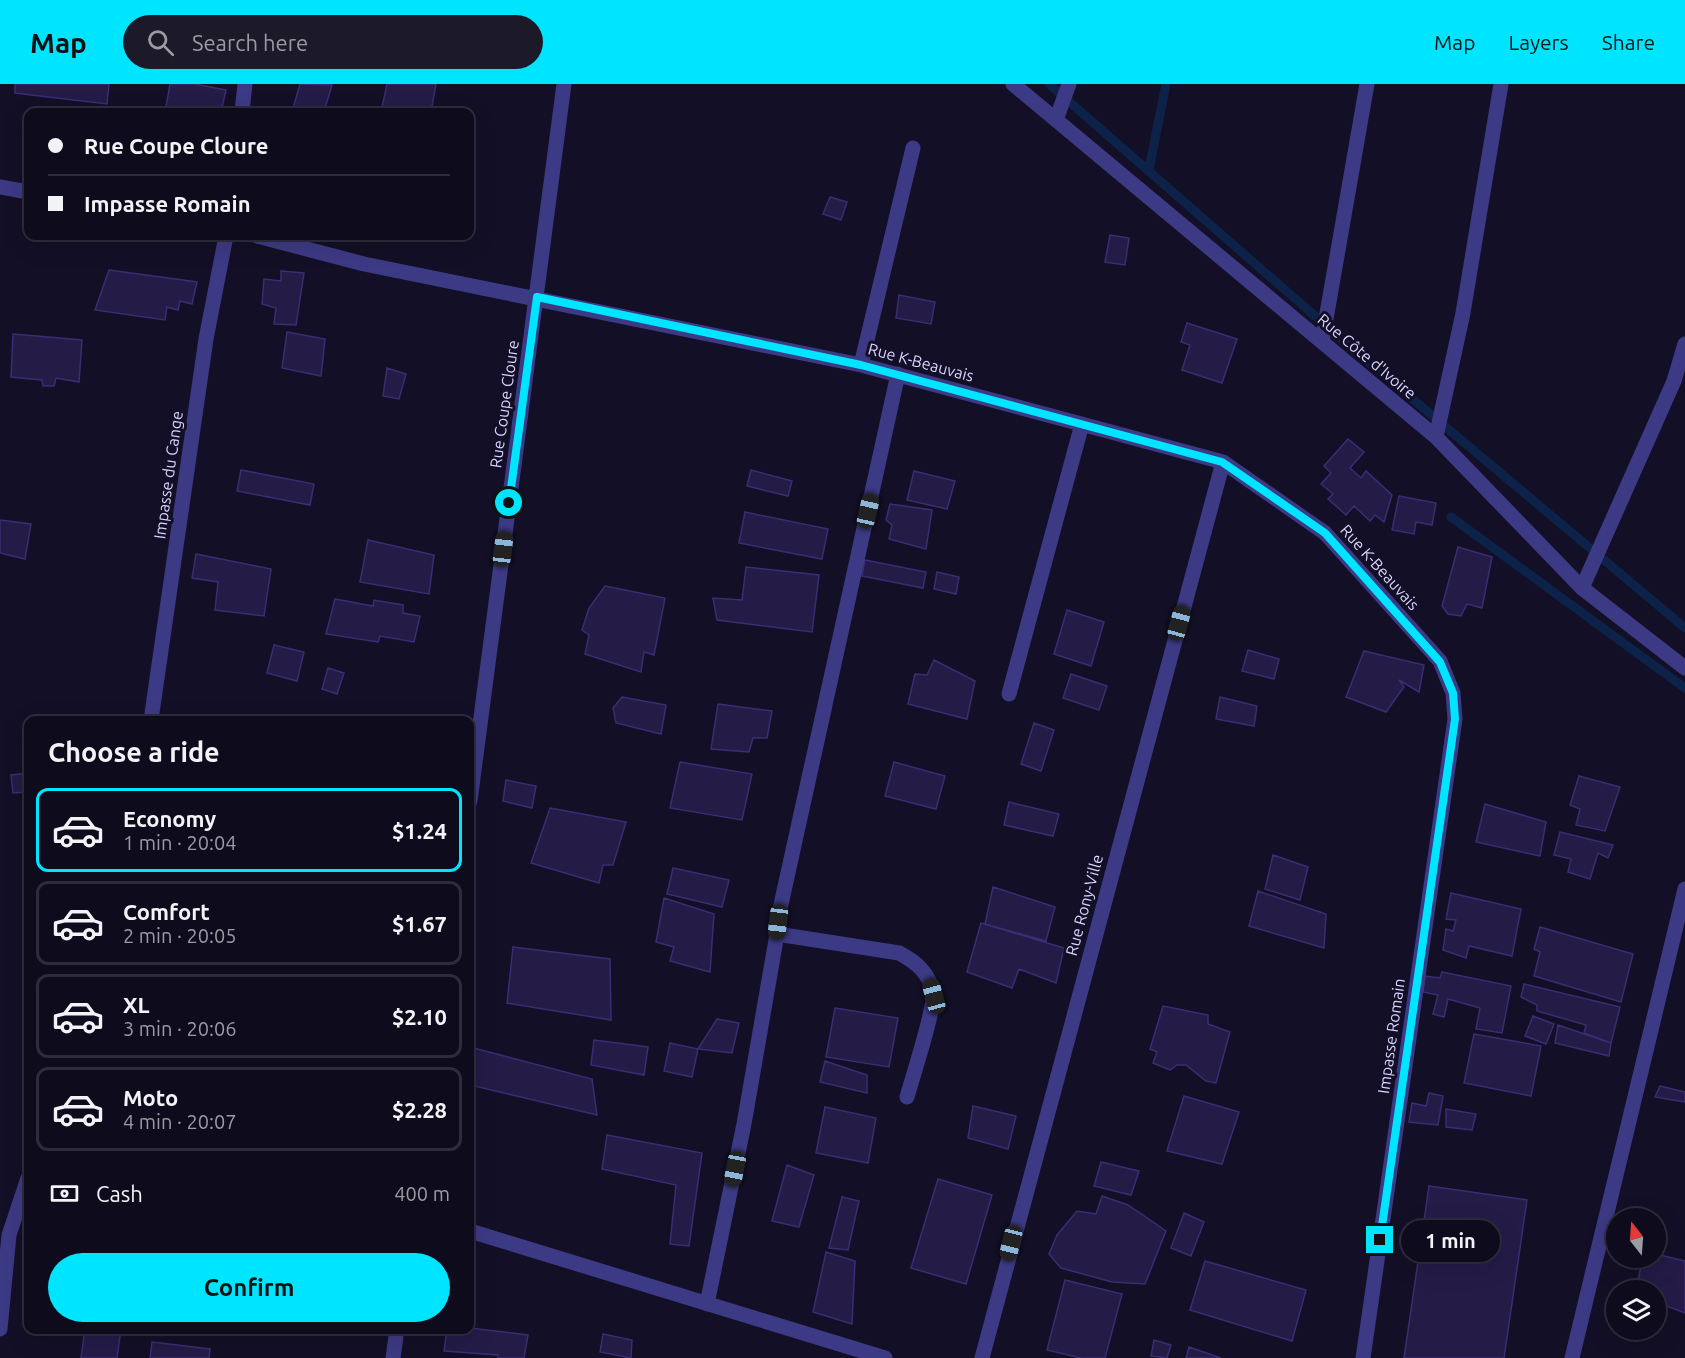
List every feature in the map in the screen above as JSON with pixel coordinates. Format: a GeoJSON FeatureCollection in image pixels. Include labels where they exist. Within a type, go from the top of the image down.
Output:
{"type":"FeatureCollection","features":[{"type":"Feature","properties":{"kind":"street"},"geometry":{"type":"LineString","coordinates":[[242,108],[245,84]]}},
{"type":"Feature","properties":{"kind":"street","name":"Rue Coupe Cloure"},"geometry":{"type":"LineString","coordinates":[[474,771],[564,84]]}},
{"type":"Feature","properties":{"kind":"street","name":"Rue Côte d'Ivoire"},"geometry":{"type":"LineString","coordinates":[[1013,84],[1436,437],[1582,588],[1685,668]]}},
{"type":"Feature","properties":{"kind":"street"},"geometry":{"type":"LineString","coordinates":[[1056,120],[1069,84]]}},
{"type":"Feature","properties":{"kind":"street"},"geometry":{"type":"LineString","coordinates":[[1322,342],[1367,84]]}},
{"type":"Feature","properties":{"kind":"street"},"geometry":{"type":"LineString","coordinates":[[1436,437],[1463,314],[1501,84]]}},
{"type":"Feature","properties":{"kind":"street"},"geometry":{"type":"LineString","coordinates":[[861,365],[913,148]]}},
{"type":"Feature","properties":{"kind":"street"},"geometry":{"type":"LineString","coordinates":[[0,187],[24,191]]}},
{"type":"Feature","properties":{"kind":"street","name":"Impasse du Cange"},"geometry":{"type":"LineString","coordinates":[[152,716],[206,339],[225,240]]}},
{"type":"Feature","properties":{"kind":"street","name":"Rue K-Beauvais"},"geometry":{"type":"LineString","coordinates":[[272,240],[364,264],[537,297],[861,365],[1222,462],[1325,533],[1440,662],[1453,693],[1455,719]]}},
{"type":"Feature","properties":{"kind":"street"},"geometry":{"type":"LineString","coordinates":[[1582,588],[1674,381],[1685,344]]}},
{"type":"Feature","properties":{"kind":"street"},"geometry":{"type":"LineString","coordinates":[[707,1304],[744,1124],[780,909],[898,374]]}},
{"type":"Feature","properties":{"kind":"street"},"geometry":{"type":"LineString","coordinates":[[1010,694],[1082,424]]}},
{"type":"Feature","properties":{"kind":"street","name":"Rue Rony-Ville"},"geometry":{"type":"LineString","coordinates":[[982,1358],[1222,462]]}},
{"type":"Feature","properties":{"kind":"street","name":"Impasse Romain"},"geometry":{"type":"LineString","coordinates":[[1363,1358],[1455,719]]}},
{"type":"Feature","properties":{"kind":"street"},"geometry":{"type":"LineString","coordinates":[[1572,1358],[1685,889]]}},
{"type":"Feature","properties":{"kind":"street"},"geometry":{"type":"LineString","coordinates":[[777,934],[899,953],[913,961],[925,972],[934,996],[907,1097]]}},
{"type":"Feature","properties":{"kind":"street"},"geometry":{"type":"LineString","coordinates":[[0,1329],[9,1235],[24,1190]]}},
{"type":"Feature","properties":{"kind":"street"},"geometry":{"type":"LineString","coordinates":[[474,1232],[885,1358]]}},
{"type":"Feature","properties":{"kind":"street"},"geometry":{"type":"LineString","coordinates":[[393,1358],[396,1334]]}},
{"type":"Feature","properties":{"kind":"building"},"geometry":{"type":"Polygon","coordinates":[[[15,84],[109,84],[107,104],[15,93],[15,84]]]}},
{"type":"Feature","properties":{"kind":"building"},"geometry":{"type":"Polygon","coordinates":[[[170,84],[195,84],[226,90],[222,108],[166,108],[170,84]]]}},
{"type":"Feature","properties":{"kind":"building"},"geometry":{"type":"Polygon","coordinates":[[[300,84],[332,85],[325,108],[293,108],[300,84]]]}},
{"type":"Feature","properties":{"kind":"building"},"geometry":{"type":"Polygon","coordinates":[[[387,84],[436,84],[432,108],[382,108],[387,84]]]}},
{"type":"Feature","properties":{"kind":"building"},"geometry":{"type":"Polygon","coordinates":[[[830,197],[847,202],[841,220],[823,214],[830,197]]]}},
{"type":"Feature","properties":{"kind":"building"},"geometry":{"type":"Polygon","coordinates":[[[1110,235],[1129,238],[1125,265],[1105,262],[1110,235]]]}},
{"type":"Feature","properties":{"kind":"building"},"geometry":{"type":"Polygon","coordinates":[[[109,270],[197,282],[192,304],[180,301],[178,310],[167,307],[165,320],[95,310],[109,270]]]}},
{"type":"Feature","properties":{"kind":"building"},"geometry":{"type":"Polygon","coordinates":[[[281,271],[304,273],[296,325],[274,324],[276,308],[262,304],[264,279],[281,281],[281,271]]]}},
{"type":"Feature","properties":{"kind":"building"},"geometry":{"type":"Polygon","coordinates":[[[899,295],[935,302],[931,324],[896,318],[899,295]]]}},
{"type":"Feature","properties":{"kind":"building"},"geometry":{"type":"Polygon","coordinates":[[[1187,323],[1237,339],[1222,383],[1182,370],[1190,345],[1181,342],[1187,323]]]}},
{"type":"Feature","properties":{"kind":"building"},"geometry":{"type":"Polygon","coordinates":[[[287,332],[325,339],[321,376],[282,368],[287,332]]]}},
{"type":"Feature","properties":{"kind":"building"},"geometry":{"type":"Polygon","coordinates":[[[13,334],[82,340],[79,382],[56,378],[54,386],[43,386],[42,380],[11,377],[13,334]]]}},
{"type":"Feature","properties":{"kind":"building"},"geometry":{"type":"Polygon","coordinates":[[[387,368],[406,374],[399,399],[383,396],[387,368]]]}},
{"type":"Feature","properties":{"kind":"building"},"geometry":{"type":"Polygon","coordinates":[[[1348,439],[1364,452],[1350,468],[1361,478],[1366,471],[1392,495],[1384,522],[1375,515],[1370,521],[1354,506],[1346,515],[1328,499],[1333,494],[1321,484],[1331,473],[1324,466],[1348,439]]]}},
{"type":"Feature","properties":{"kind":"building"},"geometry":{"type":"Polygon","coordinates":[[[241,470],[314,484],[310,505],[237,491],[241,470]]]}},
{"type":"Feature","properties":{"kind":"building"},"geometry":{"type":"Polygon","coordinates":[[[751,470],[792,481],[788,496],[747,486],[751,470]]]}},
{"type":"Feature","properties":{"kind":"building"},"geometry":{"type":"Polygon","coordinates":[[[914,471],[955,481],[947,509],[907,500],[914,471]]]}},
{"type":"Feature","properties":{"kind":"building"},"geometry":{"type":"Polygon","coordinates":[[[1399,496],[1436,503],[1432,525],[1416,522],[1414,534],[1392,530],[1399,496]]]}},
{"type":"Feature","properties":{"kind":"building"},"geometry":{"type":"Polygon","coordinates":[[[890,504],[932,510],[926,549],[889,539],[892,525],[886,520],[890,504]]]}},
{"type":"Feature","properties":{"kind":"building"},"geometry":{"type":"Polygon","coordinates":[[[745,512],[828,529],[822,559],[739,543],[745,512]]]}},
{"type":"Feature","properties":{"kind":"building"},"geometry":{"type":"Polygon","coordinates":[[[0,520],[31,524],[25,559],[0,553],[0,520]]]}},
{"type":"Feature","properties":{"kind":"building"},"geometry":{"type":"Polygon","coordinates":[[[368,540],[434,555],[429,594],[360,582],[368,540]]]}},
{"type":"Feature","properties":{"kind":"building"},"geometry":{"type":"Polygon","coordinates":[[[1458,547],[1492,557],[1482,608],[1467,604],[1461,616],[1448,614],[1442,606],[1458,547]]]}},
{"type":"Feature","properties":{"kind":"building"},"geometry":{"type":"Polygon","coordinates":[[[196,554],[271,569],[264,616],[215,610],[218,582],[192,578],[196,554]]]}},
{"type":"Feature","properties":{"kind":"building"},"geometry":{"type":"Polygon","coordinates":[[[865,560],[926,572],[923,588],[862,576],[865,560]]]}},
{"type":"Feature","properties":{"kind":"building"},"geometry":{"type":"Polygon","coordinates":[[[746,567],[819,575],[812,632],[717,620],[713,598],[742,600],[746,567]]]}},
{"type":"Feature","properties":{"kind":"building"},"geometry":{"type":"Polygon","coordinates":[[[937,572],[959,577],[956,594],[934,589],[937,572]]]}},
{"type":"Feature","properties":{"kind":"building"},"geometry":{"type":"Polygon","coordinates":[[[605,586],[665,598],[654,655],[644,652],[641,672],[585,654],[589,635],[582,630],[589,608],[605,586]]]}},
{"type":"Feature","properties":{"kind":"building"},"geometry":{"type":"Polygon","coordinates":[[[335,599],[373,606],[374,600],[403,605],[403,613],[420,616],[414,642],[380,636],[378,642],[326,634],[335,599]]]}},
{"type":"Feature","properties":{"kind":"building"},"geometry":{"type":"Polygon","coordinates":[[[1067,610],[1104,622],[1091,666],[1054,654],[1067,610]]]}},
{"type":"Feature","properties":{"kind":"building"},"geometry":{"type":"Polygon","coordinates":[[[274,645],[304,652],[297,681],[267,673],[274,645]]]}},
{"type":"Feature","properties":{"kind":"building"},"geometry":{"type":"Polygon","coordinates":[[[1248,650],[1279,659],[1274,679],[1242,671],[1248,650]]]}},
{"type":"Feature","properties":{"kind":"building"},"geometry":{"type":"Polygon","coordinates":[[[1364,651],[1424,665],[1419,692],[1399,680],[1404,687],[1386,712],[1346,697],[1364,651]]]}},
{"type":"Feature","properties":{"kind":"building"},"geometry":{"type":"Polygon","coordinates":[[[934,660],[975,681],[967,719],[908,704],[915,674],[927,675],[934,660]]]}},
{"type":"Feature","properties":{"kind":"building"},"geometry":{"type":"Polygon","coordinates":[[[328,668],[344,673],[337,694],[322,689],[328,668]]]}},
{"type":"Feature","properties":{"kind":"building"},"geometry":{"type":"Polygon","coordinates":[[[1071,674],[1107,686],[1099,710],[1063,698],[1071,674]]]}},
{"type":"Feature","properties":{"kind":"building"},"geometry":{"type":"Polygon","coordinates":[[[622,697],[666,705],[661,734],[616,723],[613,708],[622,697]]]}},
{"type":"Feature","properties":{"kind":"building"},"geometry":{"type":"Polygon","coordinates":[[[1220,697],[1257,706],[1254,726],[1216,719],[1220,697]]]}},
{"type":"Feature","properties":{"kind":"building"},"geometry":{"type":"Polygon","coordinates":[[[718,704],[772,711],[767,738],[753,738],[749,752],[711,749],[718,704]]]}},
{"type":"Feature","properties":{"kind":"building"},"geometry":{"type":"Polygon","coordinates":[[[1034,723],[1054,730],[1041,771],[1021,764],[1034,723]]]}},
{"type":"Feature","properties":{"kind":"building"},"geometry":{"type":"Polygon","coordinates":[[[680,762],[752,774],[742,820],[670,808],[680,762]]]}},
{"type":"Feature","properties":{"kind":"building"},"geometry":{"type":"Polygon","coordinates":[[[894,762],[945,776],[936,809],[885,796],[894,762]]]}},
{"type":"Feature","properties":{"kind":"building"},"geometry":{"type":"Polygon","coordinates":[[[24,773],[24,792],[13,793],[11,775],[24,773]]]}},
{"type":"Feature","properties":{"kind":"building"},"geometry":{"type":"Polygon","coordinates":[[[1579,776],[1620,787],[1605,831],[1576,825],[1580,809],[1570,805],[1579,776]]]}},
{"type":"Feature","properties":{"kind":"building"},"geometry":{"type":"Polygon","coordinates":[[[506,780],[536,786],[532,808],[503,801],[506,780]]]}},
{"type":"Feature","properties":{"kind":"building"},"geometry":{"type":"Polygon","coordinates":[[[1009,802],[1059,814],[1053,836],[1004,825],[1009,802]]]}},
{"type":"Feature","properties":{"kind":"building"},"geometry":{"type":"Polygon","coordinates":[[[1485,804],[1546,822],[1540,856],[1476,842],[1485,804]]]}},
{"type":"Feature","properties":{"kind":"building"},"geometry":{"type":"Polygon","coordinates":[[[550,808],[626,822],[613,865],[603,865],[599,883],[531,863],[550,808]]]}},
{"type":"Feature","properties":{"kind":"building"},"geometry":{"type":"Polygon","coordinates":[[[1560,832],[1613,845],[1608,858],[1598,853],[1590,879],[1568,872],[1571,859],[1554,855],[1560,832]]]}},
{"type":"Feature","properties":{"kind":"building"},"geometry":{"type":"Polygon","coordinates":[[[1273,855],[1308,867],[1300,900],[1265,889],[1273,855]]]}},
{"type":"Feature","properties":{"kind":"building"},"geometry":{"type":"Polygon","coordinates":[[[673,868],[729,880],[722,907],[667,894],[673,868]]]}},
{"type":"Feature","properties":{"kind":"building"},"geometry":{"type":"Polygon","coordinates":[[[993,887],[1055,907],[1046,941],[985,924],[993,887]]]}},
{"type":"Feature","properties":{"kind":"building"},"geometry":{"type":"Polygon","coordinates":[[[1258,891],[1326,914],[1324,948],[1249,926],[1258,891]]]}},
{"type":"Feature","properties":{"kind":"building"},"geometry":{"type":"Polygon","coordinates":[[[1451,893],[1521,909],[1512,956],[1469,946],[1466,958],[1443,950],[1446,929],[1453,931],[1456,920],[1446,919],[1451,893]]]}},
{"type":"Feature","properties":{"kind":"building"},"geometry":{"type":"Polygon","coordinates":[[[664,898],[714,914],[710,972],[670,961],[674,947],[656,942],[664,898]]]}},
{"type":"Feature","properties":{"kind":"building"},"geometry":{"type":"Polygon","coordinates":[[[981,923],[1064,948],[1056,983],[1019,969],[1012,988],[967,972],[981,923]]]}},
{"type":"Feature","properties":{"kind":"building"},"geometry":{"type":"Polygon","coordinates":[[[1540,927],[1633,954],[1621,1002],[1534,976],[1540,952],[1534,949],[1540,927]]]}},
{"type":"Feature","properties":{"kind":"building"},"geometry":{"type":"Polygon","coordinates":[[[513,947],[610,959],[611,1020],[507,1003],[513,947]]]}},
{"type":"Feature","properties":{"kind":"building"},"geometry":{"type":"Polygon","coordinates":[[[1442,972],[1511,986],[1502,1033],[1476,1029],[1480,1008],[1448,999],[1444,1017],[1433,1014],[1438,995],[1423,992],[1425,976],[1440,978],[1442,972]]]}},
{"type":"Feature","properties":{"kind":"building"},"geometry":{"type":"Polygon","coordinates":[[[1524,984],[1620,1007],[1611,1043],[1584,1033],[1586,1025],[1537,1011],[1537,1005],[1521,997],[1524,984]]]}},
{"type":"Feature","properties":{"kind":"building"},"geometry":{"type":"Polygon","coordinates":[[[1163,1006],[1208,1015],[1208,1024],[1230,1032],[1216,1083],[1206,1081],[1186,1065],[1177,1065],[1170,1070],[1153,1063],[1157,1052],[1150,1049],[1163,1006]]]}},
{"type":"Feature","properties":{"kind":"building"},"geometry":{"type":"Polygon","coordinates":[[[835,1008],[898,1018],[889,1067],[826,1057],[835,1008]]]}},
{"type":"Feature","properties":{"kind":"building"},"geometry":{"type":"Polygon","coordinates":[[[1533,1016],[1554,1024],[1546,1044],[1525,1036],[1533,1016]]]}},
{"type":"Feature","properties":{"kind":"building"},"geometry":{"type":"Polygon","coordinates":[[[717,1019],[739,1023],[732,1053],[698,1049],[717,1019]]]}},
{"type":"Feature","properties":{"kind":"building"},"geometry":{"type":"Polygon","coordinates":[[[1558,1025],[1611,1043],[1609,1056],[1555,1043],[1558,1025]]]}},
{"type":"Feature","properties":{"kind":"building"},"geometry":{"type":"Polygon","coordinates":[[[1474,1034],[1541,1046],[1531,1096],[1464,1083],[1474,1034]]]}},
{"type":"Feature","properties":{"kind":"building"},"geometry":{"type":"Polygon","coordinates":[[[594,1040],[648,1047],[644,1075],[591,1065],[594,1040]]]}},
{"type":"Feature","properties":{"kind":"building"},"geometry":{"type":"Polygon","coordinates":[[[670,1043],[698,1049],[692,1077],[664,1071],[670,1043]]]}},
{"type":"Feature","properties":{"kind":"building"},"geometry":{"type":"Polygon","coordinates":[[[474,1048],[592,1079],[597,1115],[474,1086],[474,1048]]]}},
{"type":"Feature","properties":{"kind":"building"},"geometry":{"type":"Polygon","coordinates":[[[825,1061],[867,1075],[867,1093],[820,1082],[825,1061]]]}},
{"type":"Feature","properties":{"kind":"building"},"geometry":{"type":"Polygon","coordinates":[[[1660,1086],[1685,1092],[1685,1102],[1655,1097],[1660,1086]]]}},
{"type":"Feature","properties":{"kind":"building"},"geometry":{"type":"Polygon","coordinates":[[[1429,1093],[1443,1096],[1438,1125],[1409,1122],[1412,1103],[1426,1106],[1429,1093]]]}},
{"type":"Feature","properties":{"kind":"building"},"geometry":{"type":"Polygon","coordinates":[[[1184,1096],[1239,1112],[1222,1164],[1167,1151],[1184,1096]]]}},
{"type":"Feature","properties":{"kind":"building"},"geometry":{"type":"Polygon","coordinates":[[[973,1106],[1016,1116],[1008,1149],[968,1138],[973,1106]]]}},
{"type":"Feature","properties":{"kind":"building"},"geometry":{"type":"Polygon","coordinates":[[[825,1107],[876,1118],[868,1163],[816,1153],[825,1107]]]}},
{"type":"Feature","properties":{"kind":"building"},"geometry":{"type":"Polygon","coordinates":[[[1446,1109],[1476,1114],[1472,1130],[1446,1127],[1446,1109]]]}},
{"type":"Feature","properties":{"kind":"building"},"geometry":{"type":"Polygon","coordinates":[[[607,1135],[702,1153],[689,1246],[670,1244],[676,1185],[602,1169],[607,1135]]]}},
{"type":"Feature","properties":{"kind":"building"},"geometry":{"type":"Polygon","coordinates":[[[1101,1162],[1139,1171],[1131,1195],[1094,1186],[1101,1162]]]}},
{"type":"Feature","properties":{"kind":"building"},"geometry":{"type":"Polygon","coordinates":[[[787,1165],[814,1175],[799,1227],[772,1221],[787,1165]]]}},
{"type":"Feature","properties":{"kind":"building"},"geometry":{"type":"Polygon","coordinates":[[[938,1179],[992,1195],[966,1284],[911,1268],[938,1179]]]}},
{"type":"Feature","properties":{"kind":"building"},"geometry":{"type":"Polygon","coordinates":[[[1429,1186],[1527,1200],[1504,1358],[1404,1358],[1429,1186]]]}},
{"type":"Feature","properties":{"kind":"building"},"geometry":{"type":"Polygon","coordinates":[[[1102,1196],[1128,1205],[1166,1231],[1145,1284],[1112,1282],[1061,1268],[1049,1254],[1057,1235],[1077,1211],[1096,1214],[1102,1196]]]}},
{"type":"Feature","properties":{"kind":"building"},"geometry":{"type":"Polygon","coordinates":[[[842,1197],[859,1201],[848,1250],[829,1248],[842,1197]]]}},
{"type":"Feature","properties":{"kind":"building"},"geometry":{"type":"Polygon","coordinates":[[[1184,1213],[1204,1222],[1191,1256],[1171,1248],[1184,1213]]]}},
{"type":"Feature","properties":{"kind":"building"},"geometry":{"type":"Polygon","coordinates":[[[826,1252],[855,1261],[852,1324],[813,1312],[826,1252]]]}},
{"type":"Feature","properties":{"kind":"building"},"geometry":{"type":"Polygon","coordinates":[[[1666,1256],[1685,1261],[1685,1313],[1666,1306],[1666,1280],[1638,1280],[1641,1268],[1666,1268],[1666,1256]]]}},
{"type":"Feature","properties":{"kind":"building"},"geometry":{"type":"Polygon","coordinates":[[[1205,1261],[1306,1290],[1292,1341],[1190,1310],[1205,1261]]]}},
{"type":"Feature","properties":{"kind":"building"},"geometry":{"type":"Polygon","coordinates":[[[1065,1280],[1122,1294],[1105,1358],[1081,1358],[1047,1350],[1065,1280]]]}},
{"type":"Feature","properties":{"kind":"building"},"geometry":{"type":"Polygon","coordinates":[[[474,1328],[528,1335],[524,1358],[498,1358],[498,1355],[444,1351],[446,1334],[474,1334],[474,1328]]]}},
{"type":"Feature","properties":{"kind":"building"},"geometry":{"type":"Polygon","coordinates":[[[84,1334],[120,1334],[117,1358],[81,1358],[84,1334]]]}},
{"type":"Feature","properties":{"kind":"building"},"geometry":{"type":"Polygon","coordinates":[[[603,1334],[632,1340],[631,1358],[600,1352],[603,1334]]]}},
{"type":"Feature","properties":{"kind":"building"},"geometry":{"type":"Polygon","coordinates":[[[1154,1340],[1171,1345],[1167,1358],[1151,1356],[1154,1340]]]}},
{"type":"Feature","properties":{"kind":"building"},"geometry":{"type":"Polygon","coordinates":[[[152,1342],[210,1349],[209,1358],[150,1358],[152,1342]]]}},
{"type":"Feature","properties":{"kind":"building"},"geometry":{"type":"Polygon","coordinates":[[[1189,1347],[1221,1358],[1186,1358],[1189,1347]]]}},
{"type":"Feature","properties":{"kind":"waterway"},"geometry":{"type":"LineString","coordinates":[[1049,84],[1347,344],[1685,628]]}},
{"type":"Feature","properties":{"kind":"waterway"},"geometry":{"type":"LineString","coordinates":[[1149,169],[1166,84]]}},
{"type":"Feature","properties":{"kind":"waterway"},"geometry":{"type":"LineString","coordinates":[[1451,517],[1685,688]]}},
{"type":"Feature","properties":{"kind":"route"},"geometry":{"type":"LineString","coordinates":[[509,503],[537,297],[861,365],[1222,462],[1325,533],[1440,662],[1453,693],[1455,719],[1380,1240]]}}]}
